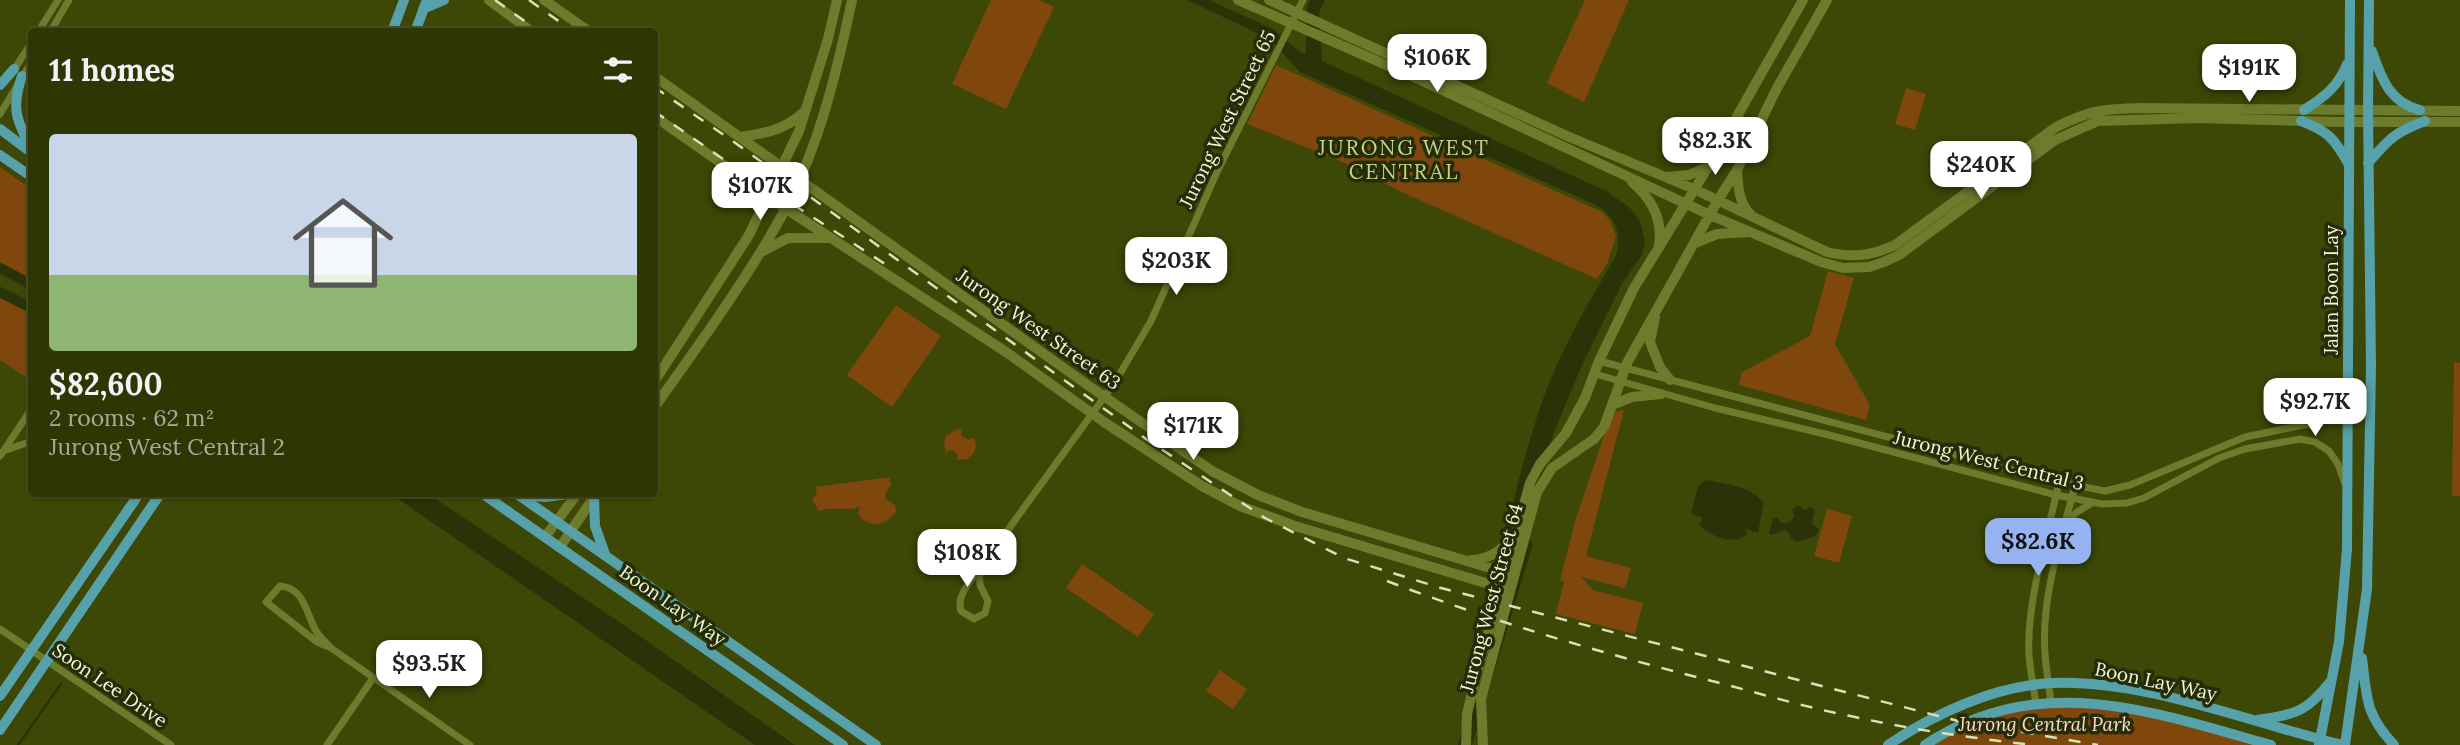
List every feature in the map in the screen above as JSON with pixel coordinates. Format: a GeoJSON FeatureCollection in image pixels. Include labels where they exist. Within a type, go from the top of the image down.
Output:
{"type":"FeatureCollection","features":[{"type":"Feature","properties":{"kind":"main road"},"geometry":{"type":"LineString","coordinates":[[394,28],[404,0]]}},
{"type":"Feature","properties":{"kind":"main road"},"geometry":{"type":"LineString","coordinates":[[416,28],[425,5],[444,0]]}},
{"type":"Feature","properties":{"kind":"main road","name":"Jalan Boon Lay"},"geometry":{"type":"LineString","coordinates":[[2319,742],[2339,642],[2347,549],[2350,0]]}},
{"type":"Feature","properties":{"kind":"main road","name":"Jalan Boon Lay"},"geometry":{"type":"LineString","coordinates":[[2344,745],[2367,589],[2371,366],[2369,0]]}},
{"type":"Feature","properties":{"kind":"main road"},"geometry":{"type":"LineString","coordinates":[[2368,163],[2388,139],[2422,116],[2406,107],[2389,90],[2381,77],[2370,45]]}},
{"type":"Feature","properties":{"kind":"main road"},"geometry":{"type":"LineString","coordinates":[[2350,58],[2332,91],[2302,116],[2332,137],[2350,167]]}},
{"type":"Feature","properties":{"kind":"main road"},"geometry":{"type":"LineString","coordinates":[[0,85],[18,73]]}},
{"type":"Feature","properties":{"kind":"main road"},"geometry":{"type":"LineString","coordinates":[[18,73],[15,96],[17,120],[28,143]]}},
{"type":"Feature","properties":{"kind":"main road"},"geometry":{"type":"LineString","coordinates":[[0,130],[28,148]]}},
{"type":"Feature","properties":{"kind":"main road"},"geometry":{"type":"LineString","coordinates":[[0,155],[28,174]]}},
{"type":"Feature","properties":{"kind":"main road"},"geometry":{"type":"LineString","coordinates":[[0,696],[137,497]]}},
{"type":"Feature","properties":{"kind":"main road"},"geometry":{"type":"LineString","coordinates":[[0,730],[158,497]]}},
{"type":"Feature","properties":{"kind":"main road","name":"Boon Lay Way"},"geometry":{"type":"LineString","coordinates":[[486,497],[843,745]]}},
{"type":"Feature","properties":{"kind":"main road","name":"Boon Lay Way"},"geometry":{"type":"LineString","coordinates":[[522,497],[876,745]]}},
{"type":"Feature","properties":{"kind":"main road"},"geometry":{"type":"LineString","coordinates":[[595,497],[595,526],[607,557]]}},
{"type":"Feature","properties":{"kind":"main road"},"geometry":{"type":"LineString","coordinates":[[2360,645],[2369,709],[2380,730],[2395,745]]}},
{"type":"Feature","properties":{"kind":"main road"},"geometry":{"type":"LineString","coordinates":[[2252,720],[2284,716],[2302,710],[2316,700],[2331,680]]}},
{"type":"Feature","properties":{"kind":"main road","name":"Boon Lay Way"},"geometry":{"type":"LineString","coordinates":[[1888,745],[1927,720],[1958,706],[2049,683],[2124,688],[2252,720],[2319,742],[2344,745]]}},
{"type":"Feature","properties":{"kind":"main road","name":"Boon Lay Way"},"geometry":{"type":"LineString","coordinates":[[1925,745],[1966,723],[1999,712],[2036,704],[2078,701],[2141,710],[2250,742],[2271,745]]}},
{"type":"Feature","properties":{"kind":"street"},"geometry":{"type":"LineString","coordinates":[[40,28],[58,0]]}},
{"type":"Feature","properties":{"kind":"street"},"geometry":{"type":"LineString","coordinates":[[52,28],[69,0]]}},
{"type":"Feature","properties":{"kind":"street"},"geometry":{"type":"LineString","coordinates":[[489,0],[527,28]]}},
{"type":"Feature","properties":{"kind":"street"},"geometry":{"type":"LineString","coordinates":[[544,0],[584,28]]}},
{"type":"Feature","properties":{"kind":"street"},"geometry":{"type":"LineString","coordinates":[[658,376],[749,235],[782,167],[807,108],[837,0]]}},
{"type":"Feature","properties":{"kind":"street"},"geometry":{"type":"LineString","coordinates":[[658,402],[761,252],[786,207],[833,86],[852,0]]}},
{"type":"Feature","properties":{"kind":"street"},"geometry":{"type":"LineString","coordinates":[[1238,0],[1437,87],[1710,215],[1821,262],[1843,268],[1868,267],[1899,254],[2055,140],[2088,124],[2108,119],[2302,116]]}},
{"type":"Feature","properties":{"kind":"street"},"geometry":{"type":"LineString","coordinates":[[1269,0],[1567,136],[1718,200],[1827,252],[1846,256],[1865,256],[1895,245],[2056,127],[2085,113],[2109,109],[2349,117],[2422,116],[2460,111]]}},
{"type":"Feature","properties":{"kind":"street","name":"Jurong West Street 65"},"geometry":{"type":"LineString","coordinates":[[979,570],[980,585],[988,607],[985,613],[974,619],[961,611],[959,602],[979,570],[1092,414],[1151,321],[1217,172],[1303,0]]}},
{"type":"Feature","properties":{"kind":"street","name":"Jurong West Street 64"},"geometry":{"type":"LineString","coordinates":[[1509,573],[1514,535],[1530,483],[1540,464],[1566,433],[1586,398],[1599,361],[1634,288],[1710,164],[1803,0]]}},
{"type":"Feature","properties":{"kind":"street","name":"Jurong West Street 64"},"geometry":{"type":"LineString","coordinates":[[1466,745],[1466,715],[1509,573],[1537,492],[1552,468],[1604,427],[1626,368],[1656,310],[1737,170],[1776,90],[1827,0]]}},
{"type":"Feature","properties":{"kind":"street"},"geometry":{"type":"LineString","coordinates":[[0,114],[28,51]]}},
{"type":"Feature","properties":{"kind":"street"},"geometry":{"type":"LineString","coordinates":[[0,93],[28,64]]}},
{"type":"Feature","properties":{"kind":"street","name":"Jurong West Street 63"},"geometry":{"type":"LineString","coordinates":[[658,79],[1212,471],[1258,495],[1302,512],[1509,573]]}},
{"type":"Feature","properties":{"kind":"street"},"geometry":{"type":"LineString","coordinates":[[741,137],[774,132],[794,121],[807,108]]}},
{"type":"Feature","properties":{"kind":"street"},"geometry":{"type":"LineString","coordinates":[[2422,116],[2460,122]]}},
{"type":"Feature","properties":{"kind":"street","name":"Jurong West Street 63"},"geometry":{"type":"LineString","coordinates":[[658,119],[1202,486],[1240,506],[1384,554],[1504,589]]}},
{"type":"Feature","properties":{"kind":"street"},"geometry":{"type":"LineString","coordinates":[[1659,175],[1689,175],[1698,173],[1710,164]]}},
{"type":"Feature","properties":{"kind":"street"},"geometry":{"type":"LineString","coordinates":[[1737,170],[1740,197],[1745,210],[1756,220]]}},
{"type":"Feature","properties":{"kind":"street"},"geometry":{"type":"LineString","coordinates":[[1624,175],[1640,188],[1658,213],[1661,229],[1657,252]]}},
{"type":"Feature","properties":{"kind":"street"},"geometry":{"type":"LineString","coordinates":[[1695,243],[1717,234],[1753,232]]}},
{"type":"Feature","properties":{"kind":"street"},"geometry":{"type":"LineString","coordinates":[[761,252],[788,238],[833,238]]}},
{"type":"Feature","properties":{"kind":"street"},"geometry":{"type":"LineString","coordinates":[[1656,310],[1650,342],[1660,367],[1670,380]]}},
{"type":"Feature","properties":{"kind":"street","name":"Jurong West Central 3"},"geometry":{"type":"LineString","coordinates":[[1599,361],[2059,482],[2105,491],[2130,485],[2245,438],[2318,422],[2331,415],[2348,395]]}},
{"type":"Feature","properties":{"kind":"street","name":"Jurong West Central 3"},"geometry":{"type":"LineString","coordinates":[[1595,374],[1661,394],[2093,503],[2127,503],[2144,498],[2219,458],[2264,444],[2300,439],[2315,442],[2329,451],[2346,488]]}},
{"type":"Feature","properties":{"kind":"street"},"geometry":{"type":"LineString","coordinates":[[1612,406],[1632,397],[1661,394]]}},
{"type":"Feature","properties":{"kind":"street"},"geometry":{"type":"LineString","coordinates":[[2,453],[28,414]]}},
{"type":"Feature","properties":{"kind":"street"},"geometry":{"type":"LineString","coordinates":[[2,453],[28,443]]}},
{"type":"Feature","properties":{"kind":"street"},"geometry":{"type":"LineString","coordinates":[[2036,704],[2029,653],[2034,604],[2059,482]]}},
{"type":"Feature","properties":{"kind":"street"},"geometry":{"type":"LineString","coordinates":[[2051,702],[2045,632],[2055,562],[2075,486]]}},
{"type":"Feature","properties":{"kind":"street"},"geometry":{"type":"LineString","coordinates":[[545,537],[575,497]]}},
{"type":"Feature","properties":{"kind":"street"},"geometry":{"type":"LineString","coordinates":[[560,547],[594,497]]}},
{"type":"Feature","properties":{"kind":"street"},"geometry":{"type":"LineString","coordinates":[[2065,525],[2077,512],[2093,503]]}},
{"type":"Feature","properties":{"kind":"street"},"geometry":{"type":"LineString","coordinates":[[1457,559],[1481,560],[1504,547],[1514,535]]}},
{"type":"Feature","properties":{"kind":"street"},"geometry":{"type":"LineString","coordinates":[[331,648],[317,642],[266,602],[276,589],[280,586],[290,588],[298,595],[316,632],[331,648],[470,745]]}},
{"type":"Feature","properties":{"kind":"street","name":"Jurong West Street 64"},"geometry":{"type":"LineString","coordinates":[[1483,745],[1481,699],[1504,589]]}},
{"type":"Feature","properties":{"kind":"street","name":"Soon Lee Drive"},"geometry":{"type":"LineString","coordinates":[[0,629],[171,745]]}},
{"type":"Feature","properties":{"kind":"street"},"geometry":{"type":"LineString","coordinates":[[327,745],[373,678]]}},
{"type":"Feature","properties":{"kind":"green space"},"geometry":{"type":"Polygon","coordinates":[[[991,0],[1039,0],[1054,7],[1006,109],[952,84],[991,0]]]}},
{"type":"Feature","properties":{"kind":"green space"},"geometry":{"type":"Polygon","coordinates":[[[1585,0],[1629,0],[1584,102],[1547,83],[1585,0]]]}},
{"type":"Feature","properties":{"kind":"green space"},"geometry":{"type":"Polygon","coordinates":[[[1276,65],[1602,212],[1609,219],[1616,236],[1607,264],[1597,279],[1404,193],[1338,160],[1247,124],[1276,65]]]}},
{"type":"Feature","properties":{"kind":"green space"},"geometry":{"type":"Polygon","coordinates":[[[1906,88],[1926,94],[1915,130],[1895,124],[1906,88]]]}},
{"type":"Feature","properties":{"kind":"green space"},"geometry":{"type":"Polygon","coordinates":[[[0,167],[28,187],[28,279],[0,264],[0,167]]]}},
{"type":"Feature","properties":{"kind":"green space"},"geometry":{"type":"Polygon","coordinates":[[[1828,271],[1854,278],[1835,344],[1870,405],[1866,420],[1739,385],[1742,372],[1810,336],[1828,271]]]}},
{"type":"Feature","properties":{"kind":"green space"},"geometry":{"type":"Polygon","coordinates":[[[0,298],[28,312],[28,379],[0,360],[0,298]]]}},
{"type":"Feature","properties":{"kind":"green space"},"geometry":{"type":"Polygon","coordinates":[[[896,305],[941,336],[892,407],[847,375],[896,305]]]}},
{"type":"Feature","properties":{"kind":"green space"},"geometry":{"type":"Polygon","coordinates":[[[2454,362],[2460,363],[2460,496],[2452,496],[2454,362]]]}},
{"type":"Feature","properties":{"kind":"green space"},"geometry":{"type":"Polygon","coordinates":[[[1624,410],[1586,556],[1631,568],[1625,588],[1581,577],[1593,590],[1643,603],[1635,634],[1556,614],[1564,582],[1560,580],[1576,518],[1612,412],[1624,410]]]}},
{"type":"Feature","properties":{"kind":"green space"},"geometry":{"type":"Polygon","coordinates":[[[962,429],[961,435],[968,440],[974,437],[974,453],[967,459],[957,460],[958,454],[951,450],[946,452],[946,436],[962,429]]]}},
{"type":"Feature","properties":{"kind":"green space"},"geometry":{"type":"Polygon","coordinates":[[[891,477],[889,481],[892,483],[885,494],[886,499],[895,505],[896,511],[888,520],[878,524],[862,519],[858,514],[860,507],[819,511],[812,499],[817,494],[815,487],[891,477]]]}},
{"type":"Feature","properties":{"kind":"green space"},"geometry":{"type":"Polygon","coordinates":[[[1827,509],[1852,516],[1839,563],[1814,556],[1827,509]]]}},
{"type":"Feature","properties":{"kind":"green space"},"geometry":{"type":"Polygon","coordinates":[[[1082,564],[1154,614],[1138,637],[1066,588],[1082,564]]]}},
{"type":"Feature","properties":{"kind":"green space"},"geometry":{"type":"Polygon","coordinates":[[[1220,670],[1247,689],[1233,709],[1206,691],[1220,670]]]}},
{"type":"Feature","properties":{"kind":"green space","name":"Jurong Central Park"},"geometry":{"type":"Polygon","coordinates":[[[2051,702],[2165,718],[2252,745],[1929,745],[1967,725],[2051,702]]]}},
{"type":"Feature","properties":{"kind":"shaded area"},"geometry":{"type":"Polygon","coordinates":[[[1187,0],[1209,0],[1273,29],[1306,54],[1307,6],[1310,0],[1325,0],[1319,12],[1322,61],[1606,191],[1629,207],[1641,224],[1645,242],[1642,255],[1623,282],[1582,365],[1547,453],[1527,536],[1533,544],[1472,745],[1458,745],[1524,460],[1543,398],[1561,357],[1615,258],[1618,242],[1616,227],[1609,215],[1596,205],[1300,72],[1270,39],[1187,0]]]}},
{"type":"Feature","properties":{"kind":"shaded area"},"geometry":{"type":"Polygon","coordinates":[[[1706,480],[1744,489],[1764,502],[1758,533],[1746,529],[1747,535],[1741,538],[1722,538],[1699,524],[1703,518],[1691,514],[1698,486],[1706,480]]]}},
{"type":"Feature","properties":{"kind":"shaded area"},"geometry":{"type":"Polygon","coordinates":[[[395,497],[432,497],[624,625],[795,745],[755,745],[395,497]]]}},
{"type":"Feature","properties":{"kind":"shaded area"},"geometry":{"type":"Polygon","coordinates":[[[1798,505],[1805,510],[1810,507],[1815,510],[1812,523],[1819,530],[1816,536],[1797,542],[1784,530],[1772,535],[1769,533],[1773,518],[1777,517],[1782,523],[1790,522],[1794,516],[1792,510],[1798,505]]]}},
{"type":"Feature","properties":{"kind":"waterway"},"geometry":{"type":"LineString","coordinates":[[0,268],[28,283]]}},
{"type":"Feature","properties":{"kind":"waterway"},"geometry":{"type":"LineString","coordinates":[[0,292],[28,306]]}},
{"type":"Feature","properties":{"kind":"waterway"},"geometry":{"type":"LineString","coordinates":[[18,745],[61,684]]}},
{"type":"Feature","properties":{"kind":"railway"},"geometry":{"type":"LineString","coordinates":[[495,0],[534,28]]}},
{"type":"Feature","properties":{"kind":"railway"},"geometry":{"type":"LineString","coordinates":[[529,0],[568,28]]}},
{"type":"Feature","properties":{"kind":"railway"},"geometry":{"type":"LineString","coordinates":[[658,90],[1146,439],[1265,518],[1344,558],[1441,588],[1958,721],[2098,745]]}},
{"type":"Feature","properties":{"kind":"railway"},"geometry":{"type":"LineString","coordinates":[[658,114],[885,264]]}},
{"type":"Feature","properties":{"kind":"railway"},"geometry":{"type":"LineString","coordinates":[[1387,581],[1550,636],[1802,705],[1921,730],[2033,745]]}},
{"type":"Feature","properties":{"kind":"district","name":"JURONG WEST CENTRAL"},"geometry":{"type":"Point","coordinates":[1404,160]}}]}
